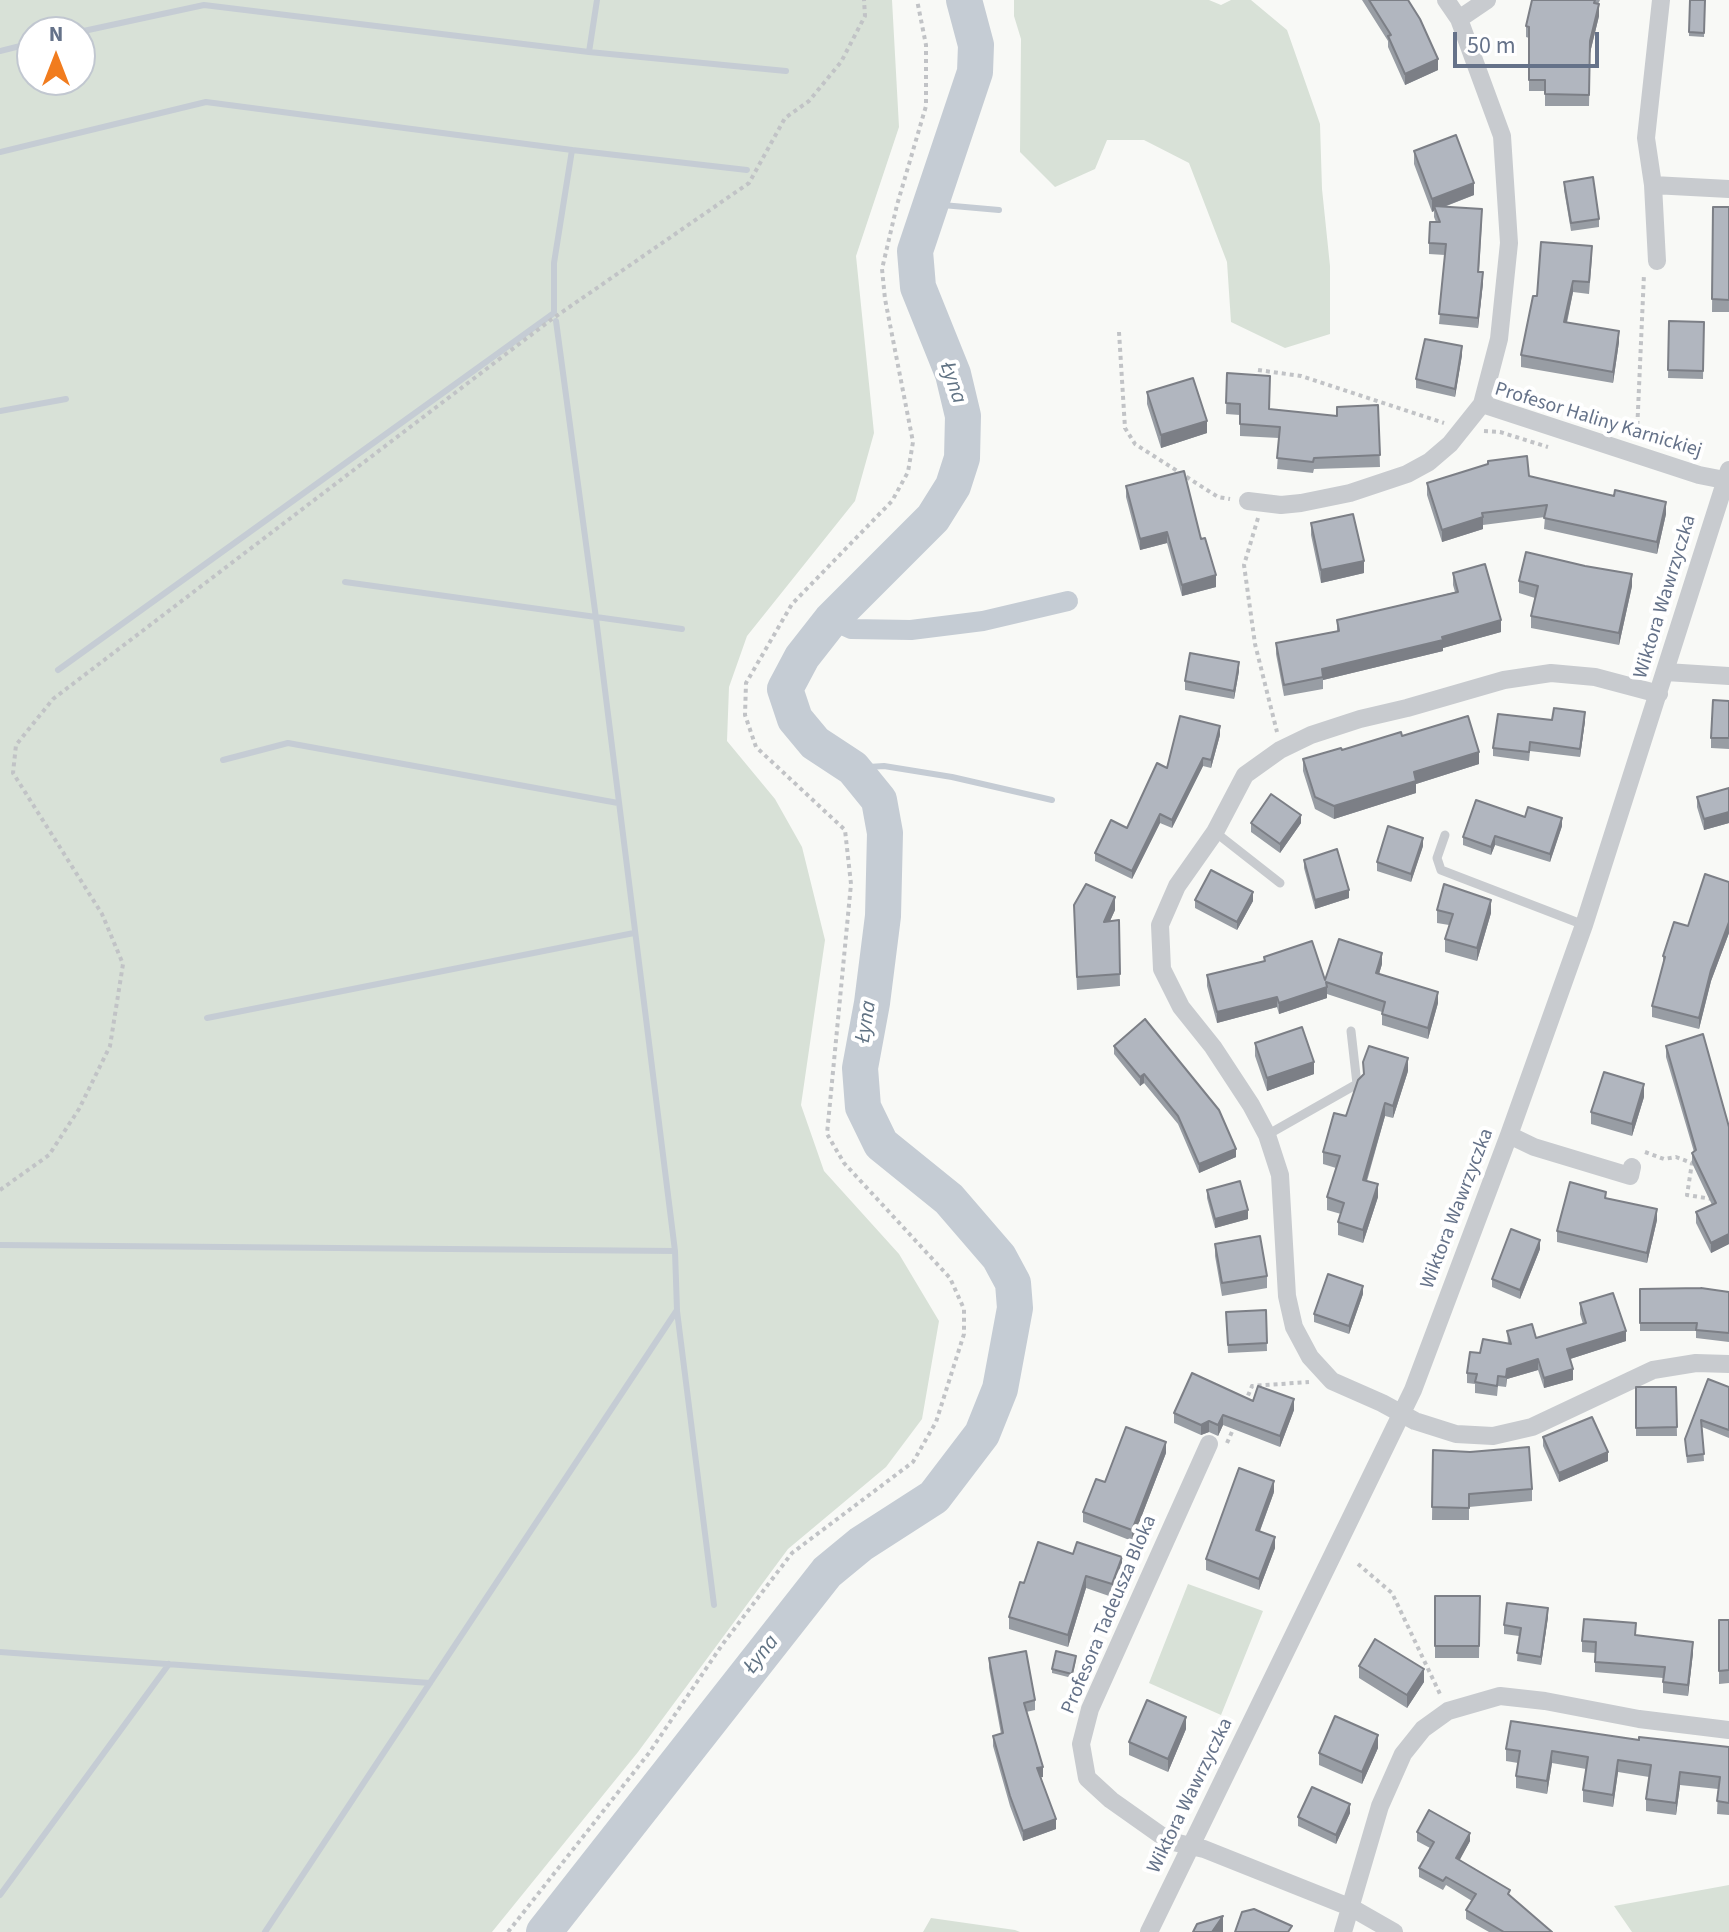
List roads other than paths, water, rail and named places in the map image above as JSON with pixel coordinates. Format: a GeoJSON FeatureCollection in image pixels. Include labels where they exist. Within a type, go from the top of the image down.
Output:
{"type":"FeatureCollection","features":[{"type":"Feature","properties":{"kind":"street"},"geometry":{"type":"LineString","coordinates":[[1446,0],[1459,19],[1502,136],[1509,243],[1499,339],[1482,404]]}},
{"type":"Feature","properties":{"kind":"street"},"geometry":{"type":"LineString","coordinates":[[1459,19],[1487,0]]}},
{"type":"Feature","properties":{"kind":"street"},"geometry":{"type":"LineString","coordinates":[[1657,261],[1653,185],[1646,138],[1661,0]]}},
{"type":"Feature","properties":{"kind":"street"},"geometry":{"type":"LineString","coordinates":[[1653,185],[1729,189]]}},
{"type":"Feature","properties":{"kind":"street","name":"Profesor Haliny Karnickiej"},"geometry":{"type":"LineString","coordinates":[[1255,503],[1301,503],[1350,493],[1407,474],[1429,462],[1463,429],[1482,404],[1728,477]]}},
{"type":"Feature","properties":{"kind":"street","name":"Wiktora Wawrzyczka"},"geometry":{"type":"LineString","coordinates":[[1149,1932],[1401,1415],[1509,1135],[1584,925],[1728,477]]}},
{"type":"Feature","properties":{"kind":"street"},"geometry":{"type":"LineString","coordinates":[[1666,672],[1729,676]]}},
{"type":"Feature","properties":{"kind":"street"},"geometry":{"type":"LineString","coordinates":[[1659,694],[1595,677],[1551,673],[1504,680],[1360,719],[1311,735],[1280,750],[1245,775],[1215,832],[1177,886],[1160,925],[1162,969],[1181,1007],[1213,1047],[1267,1135],[1280,1175],[1287,1296],[1294,1327],[1310,1357],[1332,1381],[1401,1415],[1456,1434],[1493,1436],[1532,1427],[1653,1370],[1696,1363],[1729,1364]]}},
{"type":"Feature","properties":{"kind":"street"},"geometry":{"type":"LineString","coordinates":[[1509,1135],[1534,1147],[1630,1176],[1632,1167]]}},
{"type":"Feature","properties":{"kind":"street","name":"Profesora Tadeusza Bloka"},"geometry":{"type":"LineString","coordinates":[[1209,1444],[1090,1709],[1081,1744],[1087,1778],[1111,1800],[1169,1841],[1204,1849],[1352,1908],[1394,1932]]}},
{"type":"Feature","properties":{"kind":"street"},"geometry":{"type":"LineString","coordinates":[[1343,1932],[1380,1806],[1403,1754],[1423,1729],[1448,1711],[1500,1696],[1652,1721],[1729,1730]]}},
{"type":"Feature","properties":{"kind":"lane"},"geometry":{"type":"LineString","coordinates":[[1215,832],[1280,883]]}},
{"type":"Feature","properties":{"kind":"lane"},"geometry":{"type":"LineString","coordinates":[[1445,835],[1437,858],[1441,870],[1584,925]]}},
{"type":"Feature","properties":{"kind":"lane"},"geometry":{"type":"LineString","coordinates":[[1267,1135],[1357,1084],[1351,1031]]}},
{"type":"Feature","properties":{"kind":"waterway"},"geometry":{"type":"LineString","coordinates":[[96,28],[204,5],[589,52],[597,0]]}},
{"type":"Feature","properties":{"kind":"waterway","name":"Łyna"},"geometry":{"type":"LineString","coordinates":[[544,1932],[827,1572],[861,1544],[934,1497],[982,1434],[1000,1389],[1015,1308],[1013,1283],[999,1257],[949,1199],[881,1144],[863,1107],[860,1068],[883,916],[885,833],[879,800],[853,768],[815,743],[795,719],[785,689],[802,657],[831,620],[933,518],[953,486],[962,458],[963,416],[953,374],[918,287],[915,251],[975,72],[976,45],[964,0]]}},
{"type":"Feature","properties":{"kind":"waterway"},"geometry":{"type":"LineString","coordinates":[[0,51],[16,47]]}},
{"type":"Feature","properties":{"kind":"waterway"},"geometry":{"type":"LineString","coordinates":[[589,52],[786,71]]}},
{"type":"Feature","properties":{"kind":"waterway"},"geometry":{"type":"LineString","coordinates":[[0,152],[206,102],[747,170]]}},
{"type":"Feature","properties":{"kind":"waterway"},"geometry":{"type":"LineString","coordinates":[[58,670],[554,313],[554,263],[572,150]]}},
{"type":"Feature","properties":{"kind":"waterway"},"geometry":{"type":"LineString","coordinates":[[931,204],[999,210]]}},
{"type":"Feature","properties":{"kind":"waterway"},"geometry":{"type":"LineString","coordinates":[[265,1932],[677,1310],[675,1251],[556,321]]}},
{"type":"Feature","properties":{"kind":"waterway"},"geometry":{"type":"LineString","coordinates":[[0,411],[66,399]]}},
{"type":"Feature","properties":{"kind":"waterway"},"geometry":{"type":"LineString","coordinates":[[345,582],[682,629]]}},
{"type":"Feature","properties":{"kind":"waterway"},"geometry":{"type":"LineString","coordinates":[[831,620],[851,629],[911,630],[983,621],[1068,601]]}},
{"type":"Feature","properties":{"kind":"waterway"},"geometry":{"type":"LineString","coordinates":[[223,760],[288,743],[618,803]]}},
{"type":"Feature","properties":{"kind":"waterway"},"geometry":{"type":"LineString","coordinates":[[853,768],[884,766],[952,777],[1052,800]]}},
{"type":"Feature","properties":{"kind":"waterway"},"geometry":{"type":"LineString","coordinates":[[207,1018],[634,933]]}},
{"type":"Feature","properties":{"kind":"waterway"},"geometry":{"type":"LineString","coordinates":[[0,1245],[675,1251]]}},
{"type":"Feature","properties":{"kind":"waterway"},"geometry":{"type":"LineString","coordinates":[[677,1311],[714,1605]]}},
{"type":"Feature","properties":{"kind":"waterway"},"geometry":{"type":"LineString","coordinates":[[0,1652],[430,1683]]}},
{"type":"Feature","properties":{"kind":"waterway"},"geometry":{"type":"LineString","coordinates":[[0,1895],[169,1664]]}}]}
